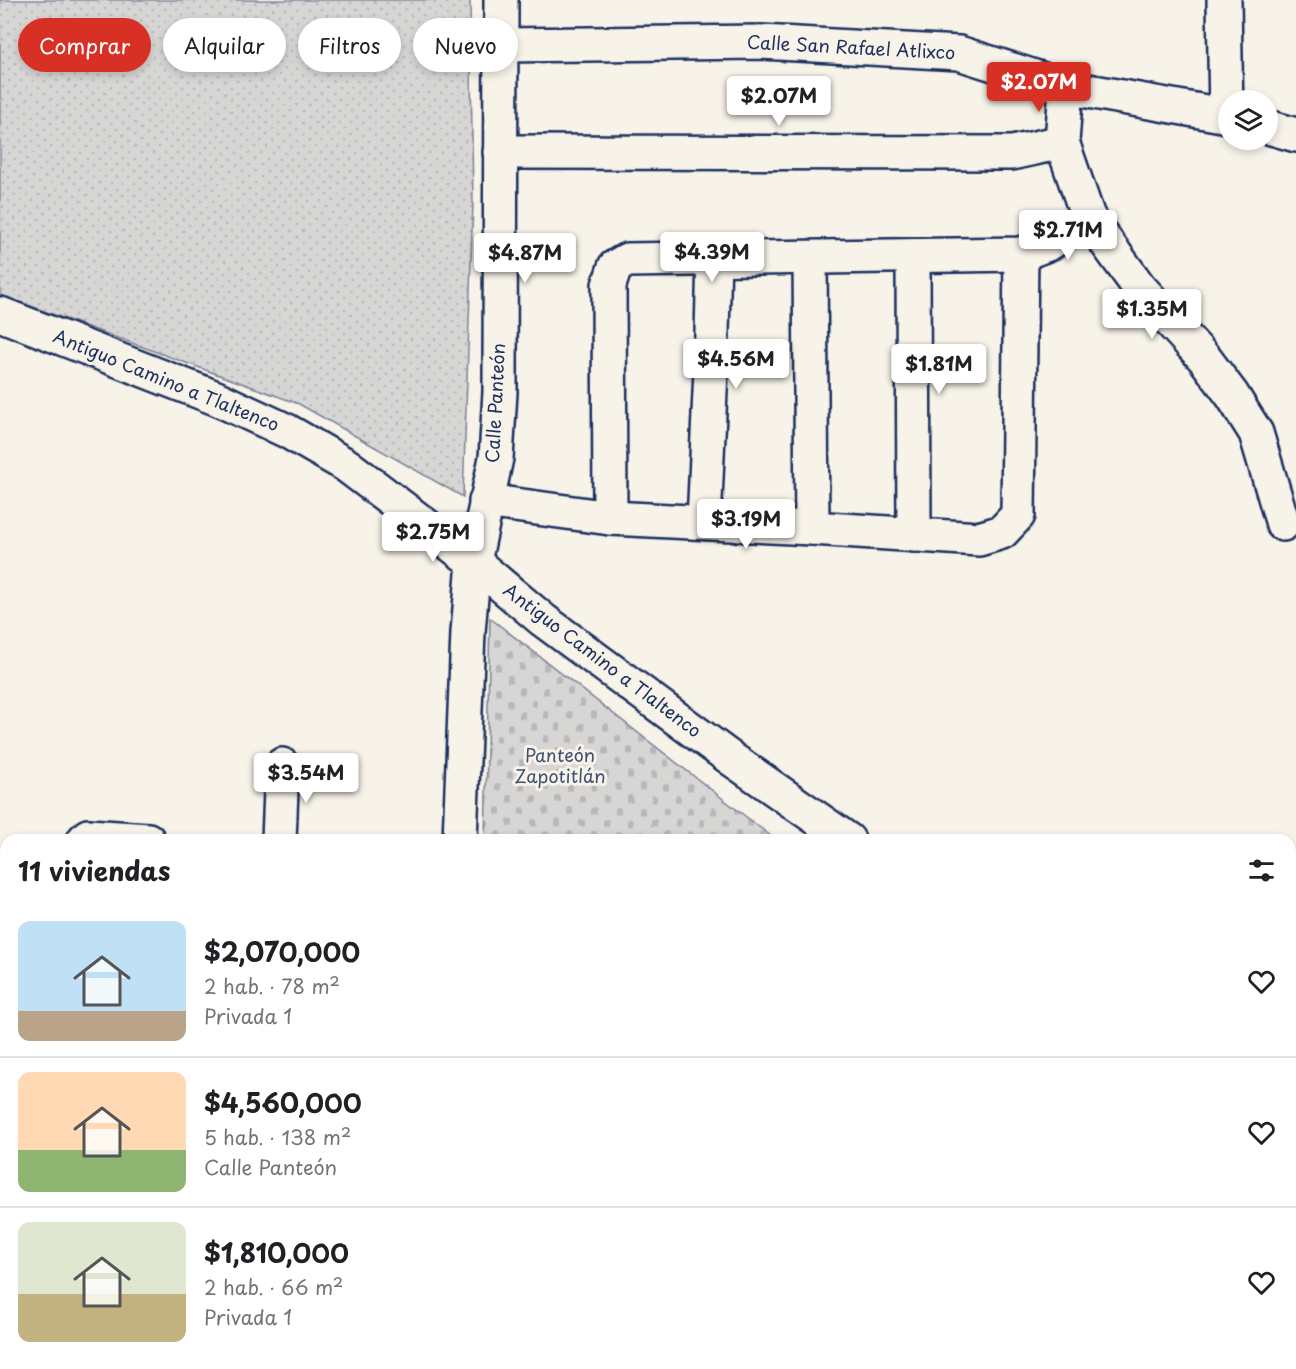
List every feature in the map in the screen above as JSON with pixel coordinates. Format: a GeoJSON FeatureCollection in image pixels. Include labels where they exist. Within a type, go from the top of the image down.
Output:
{"type":"FeatureCollection","features":[{"type":"Feature","properties":{"kind":"street","name":"Calle Panteón"},"geometry":{"type":"LineString","coordinates":[[501,0],[501,18]]}},
{"type":"Feature","properties":{"kind":"street"},"geometry":{"type":"LineString","coordinates":[[1224,0],[1226,90]]}},
{"type":"Feature","properties":{"kind":"street","name":"Calle San Rafael Atlixco"},"geometry":{"type":"LineString","coordinates":[[518,45],[761,42],[959,53],[1065,87],[1218,113]]}},
{"type":"Feature","properties":{"kind":"street","name":"Calle Panteón"},"geometry":{"type":"LineString","coordinates":[[460,834],[468,632],[474,562],[496,458],[500,392],[501,72]]}},
{"type":"Feature","properties":{"kind":"street"},"geometry":{"type":"LineString","coordinates":[[1065,87],[1062,142],[1088,217],[1139,287],[1205,359],[1232,395],[1256,434],[1283,524]]}},
{"type":"Feature","properties":{"kind":"street"},"geometry":{"type":"LineString","coordinates":[[1278,130],[1296,135]]}},
{"type":"Feature","properties":{"kind":"street"},"geometry":{"type":"LineString","coordinates":[[500,152],[1012,153],[1062,142]]}},
{"type":"Feature","properties":{"kind":"street"},"geometry":{"type":"LineString","coordinates":[[610,518],[609,285],[615,267],[627,260],[714,257],[810,258],[1020,254],[1050,243],[1088,217]]}},
{"type":"Feature","properties":{"kind":"street"},"geometry":{"type":"LineString","coordinates":[[486,501],[610,518],[979,539],[1002,532],[1018,515],[1020,254]]}},
{"type":"Feature","properties":{"kind":"street"},"geometry":{"type":"LineString","coordinates":[[913,256],[914,535]]}},
{"type":"Feature","properties":{"kind":"street"},"geometry":{"type":"LineString","coordinates":[[704,522],[714,257]]}},
{"type":"Feature","properties":{"kind":"street"},"geometry":{"type":"LineString","coordinates":[[810,258],[812,528]]}},
{"type":"Feature","properties":{"kind":"street","name":"Antiguo Camino a Tlaltenco"},"geometry":{"type":"LineString","coordinates":[[0,314],[216,398],[287,431],[346,465],[474,562],[543,620],[733,760],[839,834]]}},
{"type":"Feature","properties":{"kind":"street"},"geometry":{"type":"LineString","coordinates":[[279,834],[282,765]]}},
{"type":"Feature","properties":{"kind":"green space"},"geometry":{"type":"Polygon","coordinates":[[[0,0],[470,0],[470,18],[413,18],[413,72],[471,72],[473,203],[463,497],[299,404],[0,295],[0,0]]]}},
{"type":"Feature","properties":{"kind":"green space","name":"Panteón Zapotitlán"},"geometry":{"type":"Polygon","coordinates":[[[490,618],[768,834],[485,834],[490,618]]]}}]}
